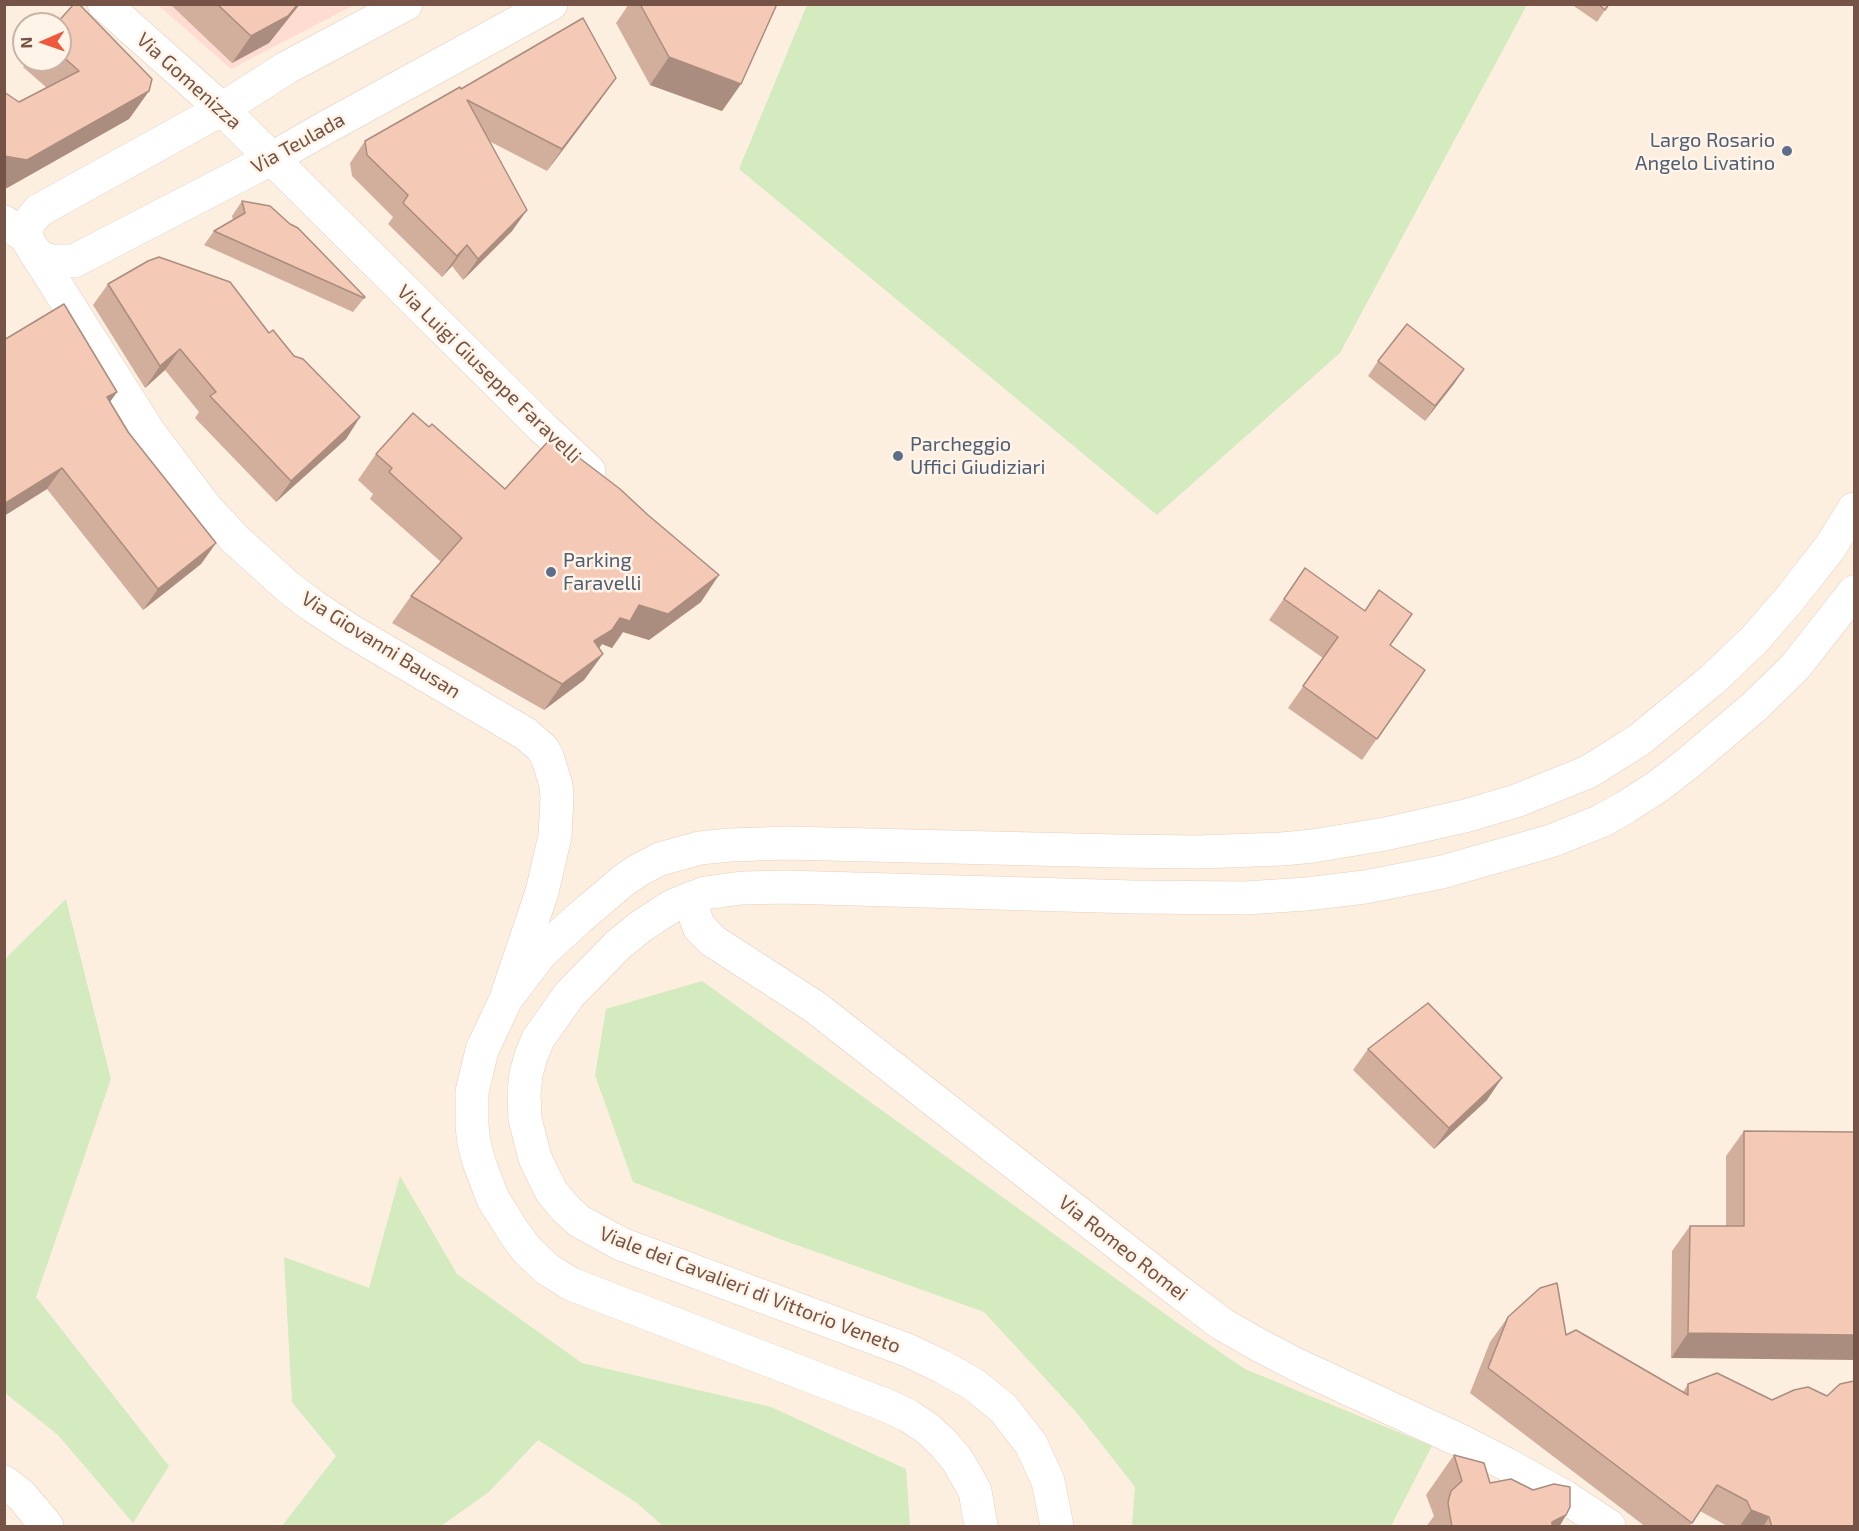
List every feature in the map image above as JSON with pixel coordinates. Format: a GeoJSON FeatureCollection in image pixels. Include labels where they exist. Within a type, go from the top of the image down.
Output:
{"type":"FeatureCollection","features":[{"type":"Feature","properties":{"kind":"main road","name":"Via Gomenizza"},"geometry":{"type":"LineString","coordinates":[[104,4],[222,109],[271,159]]}},
{"type":"Feature","properties":{"kind":"main road"},"geometry":{"type":"LineString","coordinates":[[23,239],[28,224],[38,211],[222,109],[286,68],[406,4]]}},
{"type":"Feature","properties":{"kind":"main road","name":"Via Teulada"},"geometry":{"type":"LineString","coordinates":[[23,239],[64,262],[74,261],[271,159],[551,4]]}},
{"type":"Feature","properties":{"kind":"main road","name":"Via Luigi Giuseppe Faravelli"},"geometry":{"type":"LineString","coordinates":[[271,159],[543,428],[609,490]]}},
{"type":"Feature","properties":{"kind":"main road","name":"Via Giovanni Bausan"},"geometry":{"type":"LineString","coordinates":[[23,239],[151,435],[207,509],[236,540],[288,587],[313,606],[351,631],[526,734],[543,750],[556,785],[555,836],[542,892],[506,999]]}},
{"type":"Feature","properties":{"kind":"main road"},"geometry":{"type":"LineString","coordinates":[[981,1527],[975,1491],[958,1461],[928,1429],[909,1416],[596,1295],[558,1277],[528,1250],[498,1208],[484,1180],[474,1143],[472,1092],[482,1050],[506,999],[541,953],[624,880],[660,859],[700,848],[788,843],[1117,851],[1251,851],[1313,846],[1385,834],[1465,816],[1516,801],[1587,772],[1639,740],[1683,704],[1737,657],[1770,622],[1831,546],[1854,509]]}},
{"type":"Feature","properties":{"kind":"main road","name":"Viale dei Cavalieri di Vittorio Veneto"},"geometry":{"type":"LineString","coordinates":[[1057,1527],[1048,1481],[1031,1444],[1003,1408],[987,1394],[941,1366],[907,1350],[621,1244],[579,1221],[551,1191],[535,1158],[527,1130],[524,1094],[526,1074],[538,1039],[569,995],[618,945],[655,916],[705,893],[763,887],[1134,897],[1238,898],[1306,894],[1442,872],[1551,841],[1601,821],[1658,787],[1720,737],[1795,668],[1854,592]]}},
{"type":"Feature","properties":{"kind":"main road","name":"Via Romeo Romei"},"geometry":{"type":"LineString","coordinates":[[689,899],[699,927],[722,948],[815,1007],[1215,1319],[1297,1365],[1506,1464],[1565,1497],[1609,1527]]}},
{"type":"Feature","properties":{"kind":"main road"},"geometry":{"type":"LineString","coordinates":[[4,1482],[21,1495],[47,1527]]}},
{"type":"Feature","properties":{"kind":"shaded area"},"geometry":{"type":"Polygon","coordinates":[[[158,5],[354,5],[231,69],[158,5]]]}},
{"type":"Feature","properties":{"kind":"green space"},"geometry":{"type":"Polygon","coordinates":[[[807,4],[1527,5],[1340,353],[1157,515],[739,169],[807,4]]]}},
{"type":"Feature","properties":{"kind":"green space"},"geometry":{"type":"Polygon","coordinates":[[[66,899],[111,1079],[36,1297],[169,1466],[133,1523],[58,1435],[5,1393],[5,959],[66,899]]]}},
{"type":"Feature","properties":{"kind":"green space"},"geometry":{"type":"Polygon","coordinates":[[[702,981],[1245,1369],[1432,1446],[1391,1526],[1132,1526],[1135,1487],[1077,1413],[984,1312],[780,1239],[633,1182],[595,1075],[606,1009],[702,981]]]}},
{"type":"Feature","properties":{"kind":"green space"},"geometry":{"type":"Polygon","coordinates":[[[400,1176],[457,1274],[582,1363],[771,1407],[906,1469],[910,1526],[663,1526],[637,1503],[538,1440],[489,1492],[441,1526],[282,1526],[336,1456],[292,1402],[284,1257],[369,1288],[400,1176]]]}},
{"type":"Feature","properties":{"kind":"building"},"geometry":{"type":"Polygon","coordinates":[[[74,4],[79,4],[152,79],[149,91],[27,160],[4,156],[4,92],[19,102],[79,71],[72,65],[72,12],[67,12],[74,4]]]}},
{"type":"Feature","properties":{"kind":"building"},"geometry":{"type":"Polygon","coordinates":[[[217,4],[298,4],[288,16],[251,36],[217,4]]]}},
{"type":"Feature","properties":{"kind":"building"},"geometry":{"type":"Polygon","coordinates":[[[640,4],[777,4],[741,84],[669,57],[640,4]]]}},
{"type":"Feature","properties":{"kind":"building"},"geometry":{"type":"Polygon","coordinates":[[[1598,4],[1609,4],[1605,10],[1598,4]]]}},
{"type":"Feature","properties":{"kind":"building"},"geometry":{"type":"Polygon","coordinates":[[[583,18],[616,78],[562,149],[467,100],[527,210],[478,259],[467,245],[457,256],[403,203],[408,195],[367,155],[365,141],[460,87],[461,89],[583,18]]]}},
{"type":"Feature","properties":{"kind":"building"},"geometry":{"type":"Polygon","coordinates":[[[242,201],[270,206],[298,228],[365,297],[214,231],[245,213],[242,201]]]}},
{"type":"Feature","properties":{"kind":"building"},"geometry":{"type":"Polygon","coordinates":[[[159,257],[230,282],[269,333],[273,330],[294,356],[303,359],[360,417],[291,481],[210,396],[216,392],[180,349],[160,366],[108,284],[159,257]]]}},
{"type":"Feature","properties":{"kind":"building"},"geometry":{"type":"Polygon","coordinates":[[[64,304],[117,392],[107,397],[128,432],[216,543],[158,589],[62,468],[4,504],[4,340],[64,304]]]}},
{"type":"Feature","properties":{"kind":"building"},"geometry":{"type":"Polygon","coordinates":[[[1407,324],[1464,369],[1435,406],[1378,361],[1407,324]]]}},
{"type":"Feature","properties":{"kind":"building","name":"Parking Faravelli"},"geometry":{"type":"Polygon","coordinates":[[[413,413],[429,427],[432,424],[505,489],[552,437],[620,489],[719,575],[668,614],[639,605],[630,621],[620,618],[612,630],[594,641],[603,654],[562,684],[411,596],[462,538],[389,472],[392,468],[376,454],[413,413]]]}},
{"type":"Feature","properties":{"kind":"building"},"geometry":{"type":"Polygon","coordinates":[[[1305,568],[1365,611],[1379,590],[1412,614],[1390,645],[1425,670],[1377,739],[1303,686],[1338,637],[1284,599],[1305,568]]]}},
{"type":"Feature","properties":{"kind":"building"},"geometry":{"type":"Polygon","coordinates":[[[1428,1003],[1502,1078],[1449,1128],[1368,1049],[1428,1003]]]}},
{"type":"Feature","properties":{"kind":"building"},"geometry":{"type":"Polygon","coordinates":[[[1744,1131],[1854,1132],[1854,1335],[1688,1333],[1690,1226],[1744,1226],[1744,1131]]]}},
{"type":"Feature","properties":{"kind":"building"},"geometry":{"type":"Polygon","coordinates":[[[1557,1283],[1566,1335],[1576,1330],[1688,1395],[1688,1384],[1717,1373],[1772,1400],[1794,1390],[1808,1387],[1827,1396],[1840,1384],[1854,1381],[1854,1527],[1772,1527],[1769,1517],[1751,1510],[1747,1501],[1717,1485],[1692,1523],[1488,1368],[1508,1317],[1540,1288],[1557,1283]]]}},
{"type":"Feature","properties":{"kind":"building"},"geometry":{"type":"Polygon","coordinates":[[[1454,1455],[1484,1463],[1490,1483],[1511,1479],[1533,1490],[1554,1484],[1570,1487],[1570,1507],[1566,1515],[1552,1522],[1552,1527],[1452,1527],[1449,1498],[1451,1491],[1462,1481],[1454,1455]]]}},
{"type":"Feature","properties":{"kind":"place","name":"Largo Rosario Angelo Livatino"},"geometry":{"type":"Point","coordinates":[1787,151]}},
{"type":"Feature","properties":{"kind":"place","name":"Parcheggio Uffici Giudiziari"},"geometry":{"type":"Point","coordinates":[898,456]}},
{"type":"Feature","properties":{"kind":"place","name":"Parking Faravelli"},"geometry":{"type":"Point","coordinates":[551,572]}}]}
